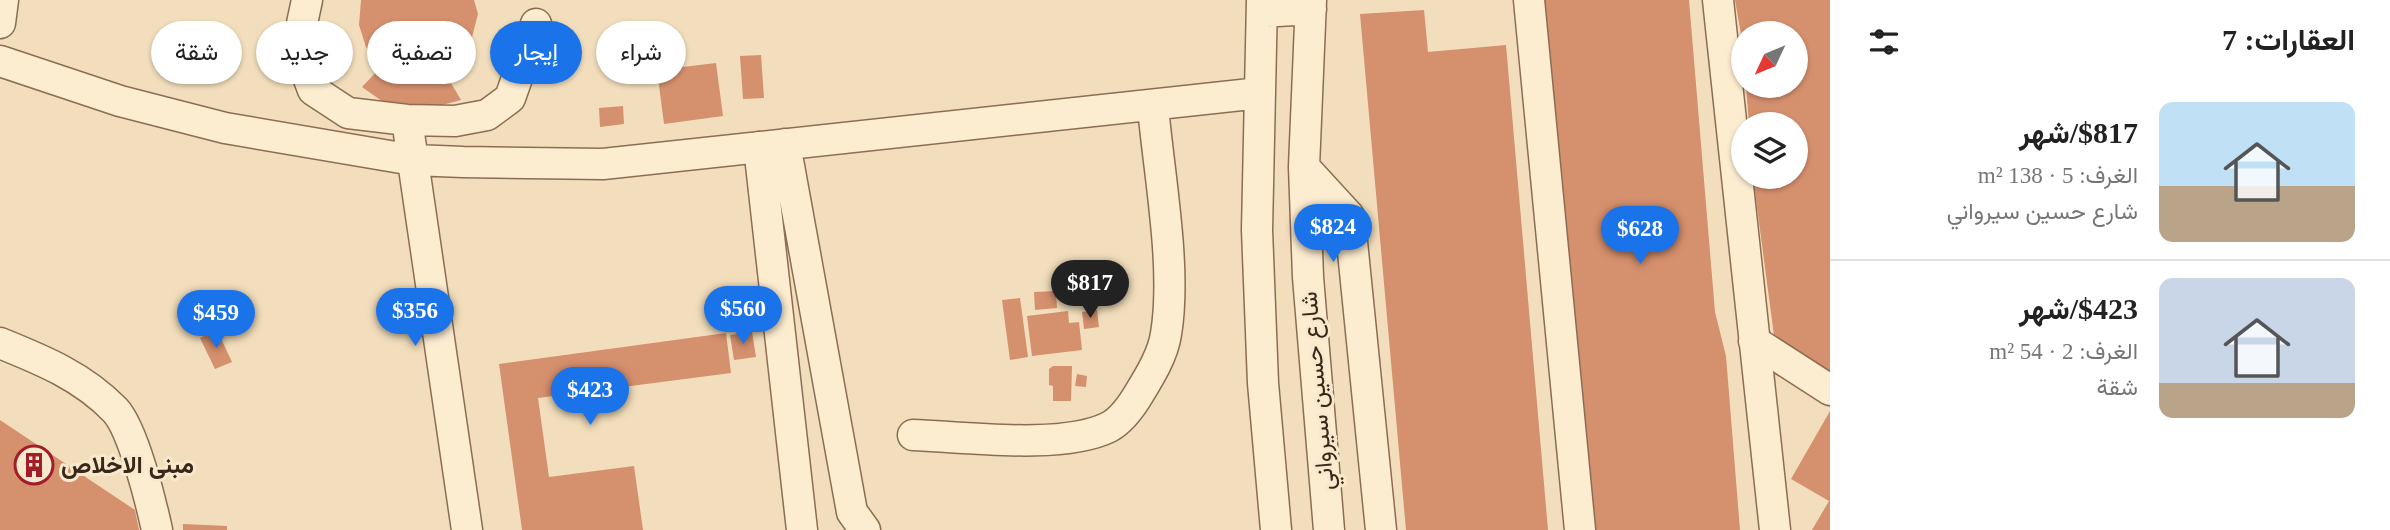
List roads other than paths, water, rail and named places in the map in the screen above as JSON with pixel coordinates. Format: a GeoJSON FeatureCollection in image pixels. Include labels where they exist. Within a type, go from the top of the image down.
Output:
{"type":"FeatureCollection","features":[{"type":"Feature","properties":{"kind":"street"},"geometry":{"type":"LineString","coordinates":[[0,23],[3,0]]}},
{"type":"Feature","properties":{"kind":"street"},"geometry":{"type":"LineString","coordinates":[[307,0],[296,47],[313,90],[348,113],[407,120],[455,121],[487,115],[510,98],[515,84]]}},
{"type":"Feature","properties":{"kind":"street"},"geometry":{"type":"LineString","coordinates":[[1530,0],[1580,530]]}},
{"type":"Feature","properties":{"kind":"street"},"geometry":{"type":"LineString","coordinates":[[1718,0],[1774,530]]}},
{"type":"Feature","properties":{"kind":"street"},"geometry":{"type":"LineString","coordinates":[[1262,6],[1311,4]]}},
{"type":"Feature","properties":{"kind":"street","name":"شارع حسين سيرواني"},"geometry":{"type":"LineString","coordinates":[[1311,4],[1304,167],[1312,356],[1329,530]]}},
{"type":"Feature","properties":{"kind":"street","name":"شارع حسين سيرواني"},"geometry":{"type":"LineString","coordinates":[[1262,6],[1258,243],[1264,383],[1276,530]]}},
{"type":"Feature","properties":{"kind":"street"},"geometry":{"type":"LineString","coordinates":[[0,61],[120,101],[225,128],[413,160],[463,162],[603,164],[1153,107],[1261,93]]}},
{"type":"Feature","properties":{"kind":"street"},"geometry":{"type":"LineString","coordinates":[[914,435],[1031,440],[1080,435],[1110,426],[1132,406],[1154,369],[1166,336],[1170,285],[1153,107]]}},
{"type":"Feature","properties":{"kind":"street"},"geometry":{"type":"LineString","coordinates":[[407,120],[467,530]]}},
{"type":"Feature","properties":{"kind":"street"},"geometry":{"type":"LineString","coordinates":[[455,121],[463,162]]}},
{"type":"Feature","properties":{"kind":"street"},"geometry":{"type":"LineString","coordinates":[[772,145],[802,530]]}},
{"type":"Feature","properties":{"kind":"street"},"geometry":{"type":"LineString","coordinates":[[772,145],[852,512],[865,530]]}},
{"type":"Feature","properties":{"kind":"street"},"geometry":{"type":"LineString","coordinates":[[1304,167],[1349,216],[1381,530]]}},
{"type":"Feature","properties":{"kind":"street"},"geometry":{"type":"LineString","coordinates":[[1754,341],[1830,390]]}},
{"type":"Feature","properties":{"kind":"street"},"geometry":{"type":"LineString","coordinates":[[0,343],[63,368],[117,411],[143,472],[157,530]]}},
{"type":"Feature","properties":{"kind":"place","name":"مبنى الاخلاص"},"geometry":{"type":"Point","coordinates":[34,465]}}]}
